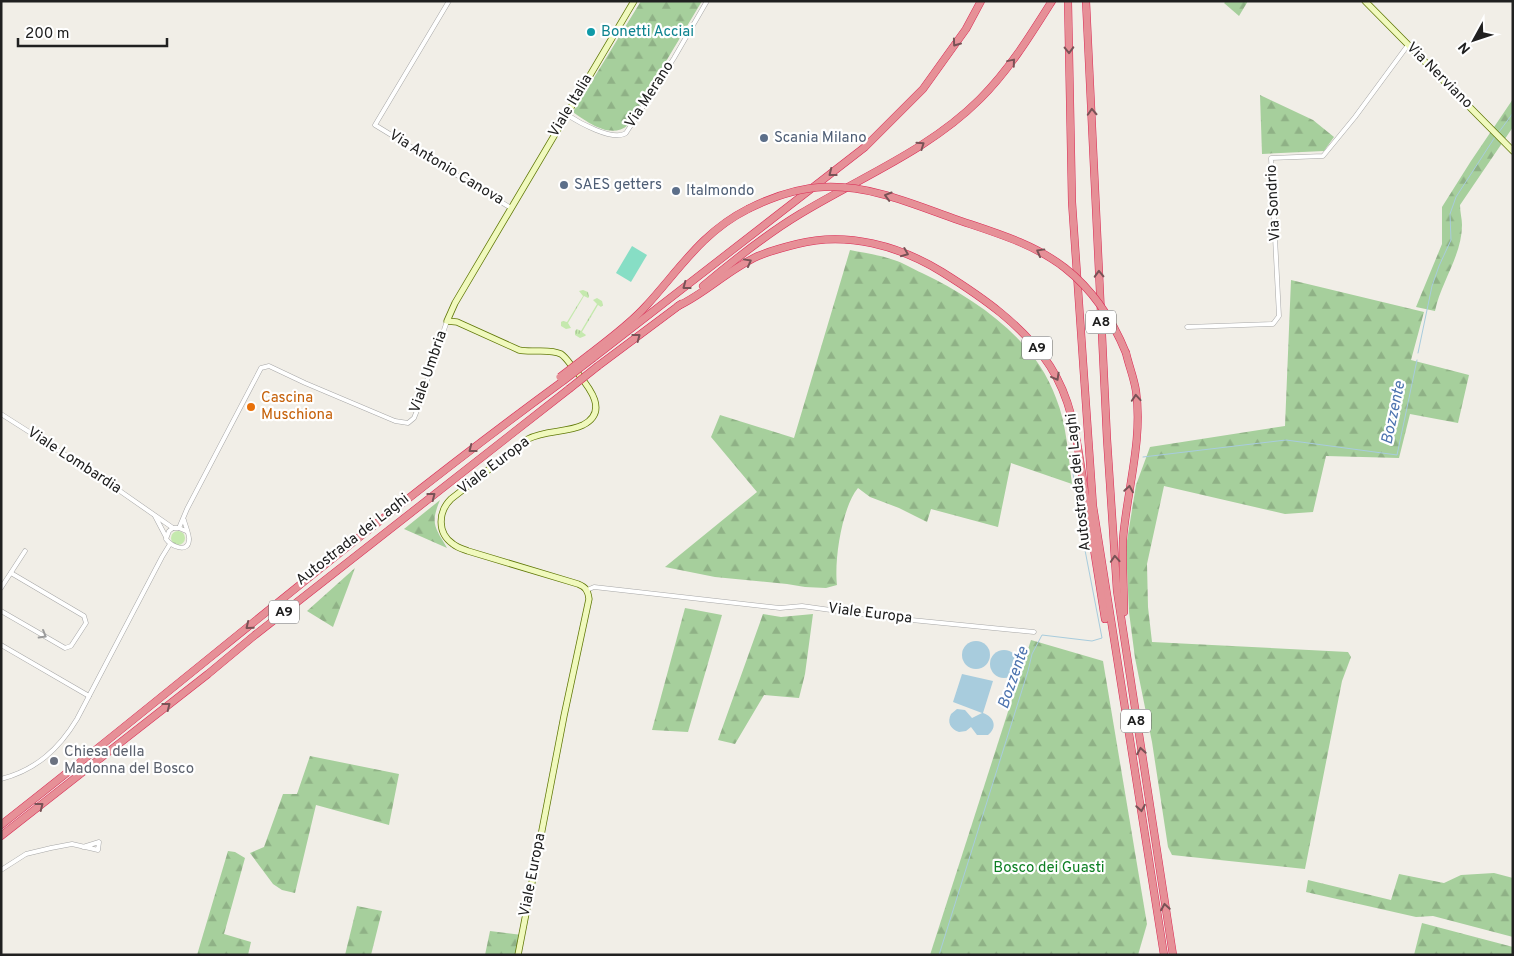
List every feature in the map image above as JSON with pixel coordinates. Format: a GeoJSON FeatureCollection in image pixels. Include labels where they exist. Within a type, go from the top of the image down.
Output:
{"type":"FeatureCollection","features":[{"type":"Feature","properties":{"kind":"highway","name":"A9"},"geometry":{"type":"LineString","coordinates":[[592,356],[865,147],[923,89],[966,29],[980,1]]}},
{"type":"Feature","properties":{"kind":"highway","name":"A9"},"geometry":{"type":"LineString","coordinates":[[678,306],[773,231],[801,213],[914,150],[954,122],[980,99],[1019,54],[1052,1]]}},
{"type":"Feature","properties":{"kind":"highway","name":"Autostrada dei Laghi"},"geometry":{"type":"LineString","coordinates":[[1068,1],[1072,202],[1093,506],[1164,955]]}},
{"type":"Feature","properties":{"kind":"highway","name":"Autostrada dei Laghi"},"geometry":{"type":"LineString","coordinates":[[1086,1],[1107,439],[1117,590],[1173,955]]}},
{"type":"Feature","properties":{"kind":"highway","name":"A9"},"geometry":{"type":"LineString","coordinates":[[592,356],[645,307],[697,246],[724,223],[748,209],[791,192],[822,187],[853,188],[898,199],[1011,238],[1053,260],[1079,280],[1092,294],[1107,316],[1126,353],[1136,390],[1138,416],[1136,443],[1123,541],[1124,642]]}},
{"type":"Feature","properties":{"kind":"highway","name":"A9"},"geometry":{"type":"LineString","coordinates":[[678,306],[693,299],[735,269],[758,256],[799,244],[828,239],[886,246],[929,264],[986,302],[1016,325],[1050,366],[1062,388],[1072,415],[1123,720],[1130,743]]}},
{"type":"Feature","properties":{"kind":"highway","name":"Autostrada dei Laghi"},"geometry":{"type":"LineString","coordinates":[[1,836],[200,680],[263,628],[598,366],[678,306]]}},
{"type":"Feature","properties":{"kind":"highway","name":"Autostrada dei Laghi"},"geometry":{"type":"LineString","coordinates":[[1,825],[346,548],[592,356]]}},
{"type":"Feature","properties":{"kind":"street","name":"Via Antonio Canova"},"geometry":{"type":"LineString","coordinates":[[448,1],[375,125],[510,209]]}},
{"type":"Feature","properties":{"kind":"street","name":"Viale Italia"},"geometry":{"type":"LineString","coordinates":[[510,209],[633,1]]}},
{"type":"Feature","properties":{"kind":"street","name":"Via Merano"},"geometry":{"type":"LineString","coordinates":[[566,114],[586,127],[614,135],[626,133],[674,58],[707,1]]}},
{"type":"Feature","properties":{"kind":"street","name":"Via Nerviano"},"geometry":{"type":"LineString","coordinates":[[1365,1],[1513,151]]}},
{"type":"Feature","properties":{"kind":"street","name":"Via Sondrio"},"geometry":{"type":"LineString","coordinates":[[1188,326],[1272,324],[1278,316],[1278,297],[1271,158],[1323,156],[1355,117],[1408,45]]}},
{"type":"Feature","properties":{"kind":"street","name":"Viale Umbria"},"geometry":{"type":"LineString","coordinates":[[184,520],[187,509],[258,372],[264,366],[273,368],[395,421],[408,423],[414,418],[454,303],[510,209]]}},
{"type":"Feature","properties":{"kind":"street","name":"Viale Europa"},"geometry":{"type":"LineString","coordinates":[[447,321],[457,322],[519,350],[562,355],[590,389],[596,400],[596,408],[589,420],[583,425],[537,435],[528,439],[451,499],[442,511],[444,533],[458,547],[578,584],[587,590],[589,599],[564,716],[518,955]]}},
{"type":"Feature","properties":{"kind":"street","name":"Viale Lombardia"},"geometry":{"type":"LineString","coordinates":[[1,414],[146,508]]}},
{"type":"Feature","properties":{"kind":"street"},"geometry":{"type":"LineString","coordinates":[[146,508],[158,520],[170,544],[178,548],[185,547],[189,541],[184,520]]}},
{"type":"Feature","properties":{"kind":"street"},"geometry":{"type":"LineString","coordinates":[[146,508],[173,528],[186,531]]}},
{"type":"Feature","properties":{"kind":"street"},"geometry":{"type":"LineString","coordinates":[[179,528],[184,520]]}},
{"type":"Feature","properties":{"kind":"street"},"geometry":{"type":"LineString","coordinates":[[162,557],[166,538],[169,531],[173,528]]}},
{"type":"Feature","properties":{"kind":"street"},"geometry":{"type":"LineString","coordinates":[[1,779],[26,770],[53,751],[72,728],[170,544]]}},
{"type":"Feature","properties":{"kind":"street"},"geometry":{"type":"LineString","coordinates":[[1,588],[25,551]]}},
{"type":"Feature","properties":{"kind":"street"},"geometry":{"type":"LineString","coordinates":[[1,611],[65,648],[71,646],[86,623],[84,616],[11,573]]}},
{"type":"Feature","properties":{"kind":"street","name":"Viale Europa"},"geometry":{"type":"LineString","coordinates":[[587,590],[594,587],[780,608],[802,606],[881,617],[1034,632]]}},
{"type":"Feature","properties":{"kind":"street"},"geometry":{"type":"LineString","coordinates":[[1,645],[90,696]]}},
{"type":"Feature","properties":{"kind":"street"},"geometry":{"type":"LineString","coordinates":[[1,870],[26,854],[72,844],[83,847]]}},
{"type":"Feature","properties":{"kind":"green space"},"geometry":{"type":"Polygon","coordinates":[[[641,1],[702,1],[628,125],[614,131],[599,128],[573,112],[641,1]]]}},
{"type":"Feature","properties":{"kind":"green space"},"geometry":{"type":"Polygon","coordinates":[[[1226,1],[1248,1],[1239,16],[1224,3],[1226,1]]]}},
{"type":"Feature","properties":{"kind":"green space"},"geometry":{"type":"Polygon","coordinates":[[[1260,95],[1313,120],[1334,137],[1324,151],[1262,154],[1260,95]]]}},
{"type":"Feature","properties":{"kind":"green space"},"geometry":{"type":"Polygon","coordinates":[[[1513,99],[1513,127],[1460,205],[1462,225],[1459,247],[1435,311],[1416,307],[1442,244],[1442,207],[1513,99]]]}},
{"type":"Feature","properties":{"kind":"green space"},"geometry":{"type":"Polygon","coordinates":[[[632,246],[647,255],[631,282],[616,273],[632,246]]]}},
{"type":"Feature","properties":{"kind":"green space"},"geometry":{"type":"Polygon","coordinates":[[[850,250],[898,261],[942,283],[983,308],[1019,339],[1034,357],[1046,377],[1060,408],[1065,429],[1072,484],[1011,463],[998,527],[931,509],[927,522],[899,508],[870,497],[858,488],[852,497],[840,534],[836,574],[837,585],[826,588],[715,577],[665,567],[757,492],[711,437],[720,415],[794,438],[850,250]]]}},
{"type":"Feature","properties":{"kind":"green space"},"geometry":{"type":"Polygon","coordinates":[[[1291,280],[1424,312],[1411,360],[1469,375],[1458,423],[1410,414],[1399,458],[1326,456],[1313,512],[1285,514],[1164,486],[1147,564],[1148,607],[1152,642],[1348,652],[1351,657],[1342,681],[1305,869],[1172,855],[1168,847],[1152,742],[1135,658],[1129,612],[1126,547],[1136,485],[1150,447],[1285,426],[1291,280]]]}},
{"type":"Feature","properties":{"kind":"green space"},"geometry":{"type":"Polygon","coordinates":[[[579,291],[588,292],[589,297],[584,296],[568,323],[571,328],[566,329],[561,326],[561,322],[567,322],[583,296],[579,291]]]}},
{"type":"Feature","properties":{"kind":"green space"},"geometry":{"type":"Polygon","coordinates":[[[597,298],[602,301],[603,305],[601,307],[598,305],[582,332],[586,335],[580,338],[575,335],[575,331],[577,329],[581,331],[597,304],[593,300],[597,298]]]}},
{"type":"Feature","properties":{"kind":"green space"},"geometry":{"type":"Polygon","coordinates":[[[440,500],[435,515],[435,525],[447,548],[404,529],[440,500]]]}},
{"type":"Feature","properties":{"kind":"green space"},"geometry":{"type":"Polygon","coordinates":[[[178,531],[183,533],[185,538],[183,543],[178,545],[173,543],[171,538],[173,533],[178,531]]]}},
{"type":"Feature","properties":{"kind":"green space"},"geometry":{"type":"Polygon","coordinates":[[[355,568],[333,627],[307,611],[355,568]]]}},
{"type":"Feature","properties":{"kind":"green space"},"geometry":{"type":"Polygon","coordinates":[[[685,608],[722,615],[688,732],[652,730],[685,608]]]}},
{"type":"Feature","properties":{"kind":"green space"},"geometry":{"type":"Polygon","coordinates":[[[763,614],[781,617],[813,614],[805,674],[799,698],[764,695],[735,744],[718,740],[763,614]]]}},
{"type":"Feature","properties":{"kind":"green space","name":"Bosco dei Guasti"},"geometry":{"type":"Polygon","coordinates":[[[1031,640],[1103,661],[1147,924],[1138,955],[930,955],[1031,640]]]}},
{"type":"Feature","properties":{"kind":"green space"},"geometry":{"type":"Polygon","coordinates":[[[310,756],[399,774],[389,825],[316,805],[295,893],[282,890],[273,884],[250,853],[264,847],[283,794],[297,794],[310,756]]]}},
{"type":"Feature","properties":{"kind":"green space"},"geometry":{"type":"Polygon","coordinates":[[[228,851],[235,852],[245,858],[224,934],[251,942],[248,955],[197,955],[228,851]]]}},
{"type":"Feature","properties":{"kind":"green space"},"geometry":{"type":"Polygon","coordinates":[[[1494,873],[1513,878],[1513,937],[1433,916],[1416,917],[1306,892],[1308,880],[1391,900],[1399,874],[1444,883],[1461,875],[1494,873]]]}},
{"type":"Feature","properties":{"kind":"green space"},"geometry":{"type":"Polygon","coordinates":[[[357,906],[382,911],[371,955],[345,955],[357,906]]]}},
{"type":"Feature","properties":{"kind":"green space"},"geometry":{"type":"Polygon","coordinates":[[[1422,923],[1513,947],[1513,955],[1414,955],[1422,923]]]}},
{"type":"Feature","properties":{"kind":"green space"},"geometry":{"type":"Polygon","coordinates":[[[490,931],[522,935],[517,955],[485,955],[490,931]]]}},
{"type":"Feature","properties":{"kind":"water"},"geometry":{"type":"Polygon","coordinates":[[[976,641],[986,645],[990,655],[986,665],[976,669],[966,665],[962,655],[966,645],[976,641]]]}},
{"type":"Feature","properties":{"kind":"water"},"geometry":{"type":"Polygon","coordinates":[[[1004,650],[1014,654],[1018,664],[1014,674],[1004,678],[994,674],[990,664],[994,654],[1004,650]]]}},
{"type":"Feature","properties":{"kind":"water"},"geometry":{"type":"Polygon","coordinates":[[[962,674],[993,681],[983,713],[990,717],[994,726],[988,735],[977,735],[971,727],[966,731],[959,732],[950,725],[951,714],[957,709],[965,710],[972,718],[982,713],[953,702],[962,674]]]}},
{"type":"Feature","properties":{"kind":"waterway","name":"Bozzente"},"geometry":{"type":"LineString","coordinates":[[1499,132],[1513,113]]}},
{"type":"Feature","properties":{"kind":"waterway","name":"Bozzente"},"geometry":{"type":"LineString","coordinates":[[1418,353],[1432,286],[1451,240],[1450,214],[1456,197],[1495,137]]}},
{"type":"Feature","properties":{"kind":"waterway","name":"Bozzente"},"geometry":{"type":"LineString","coordinates":[[1143,457],[1286,440],[1397,455],[1417,360]]}},
{"type":"Feature","properties":{"kind":"waterway","name":"Bozzente"},"geometry":{"type":"LineString","coordinates":[[939,955],[1032,654],[1042,635],[1092,641],[1102,638],[1084,545],[1072,467],[1074,465]]}},
{"type":"Feature","properties":{"kind":"place","name":"Bonetti Acciai"},"geometry":{"type":"Point","coordinates":[591,32]}},
{"type":"Feature","properties":{"kind":"place","name":"Scania Milano"},"geometry":{"type":"Point","coordinates":[764,138]}},
{"type":"Feature","properties":{"kind":"place","name":"SAES getters"},"geometry":{"type":"Point","coordinates":[564,185]}},
{"type":"Feature","properties":{"kind":"place","name":"Italmondo"},"geometry":{"type":"Point","coordinates":[676,191]}},
{"type":"Feature","properties":{"kind":"place","name":"Cascina Muschiona"},"geometry":{"type":"Point","coordinates":[251,407]}},
{"type":"Feature","properties":{"kind":"place","name":"Chiesa della Madonna del Bosco"},"geometry":{"type":"Point","coordinates":[54,761]}}]}
